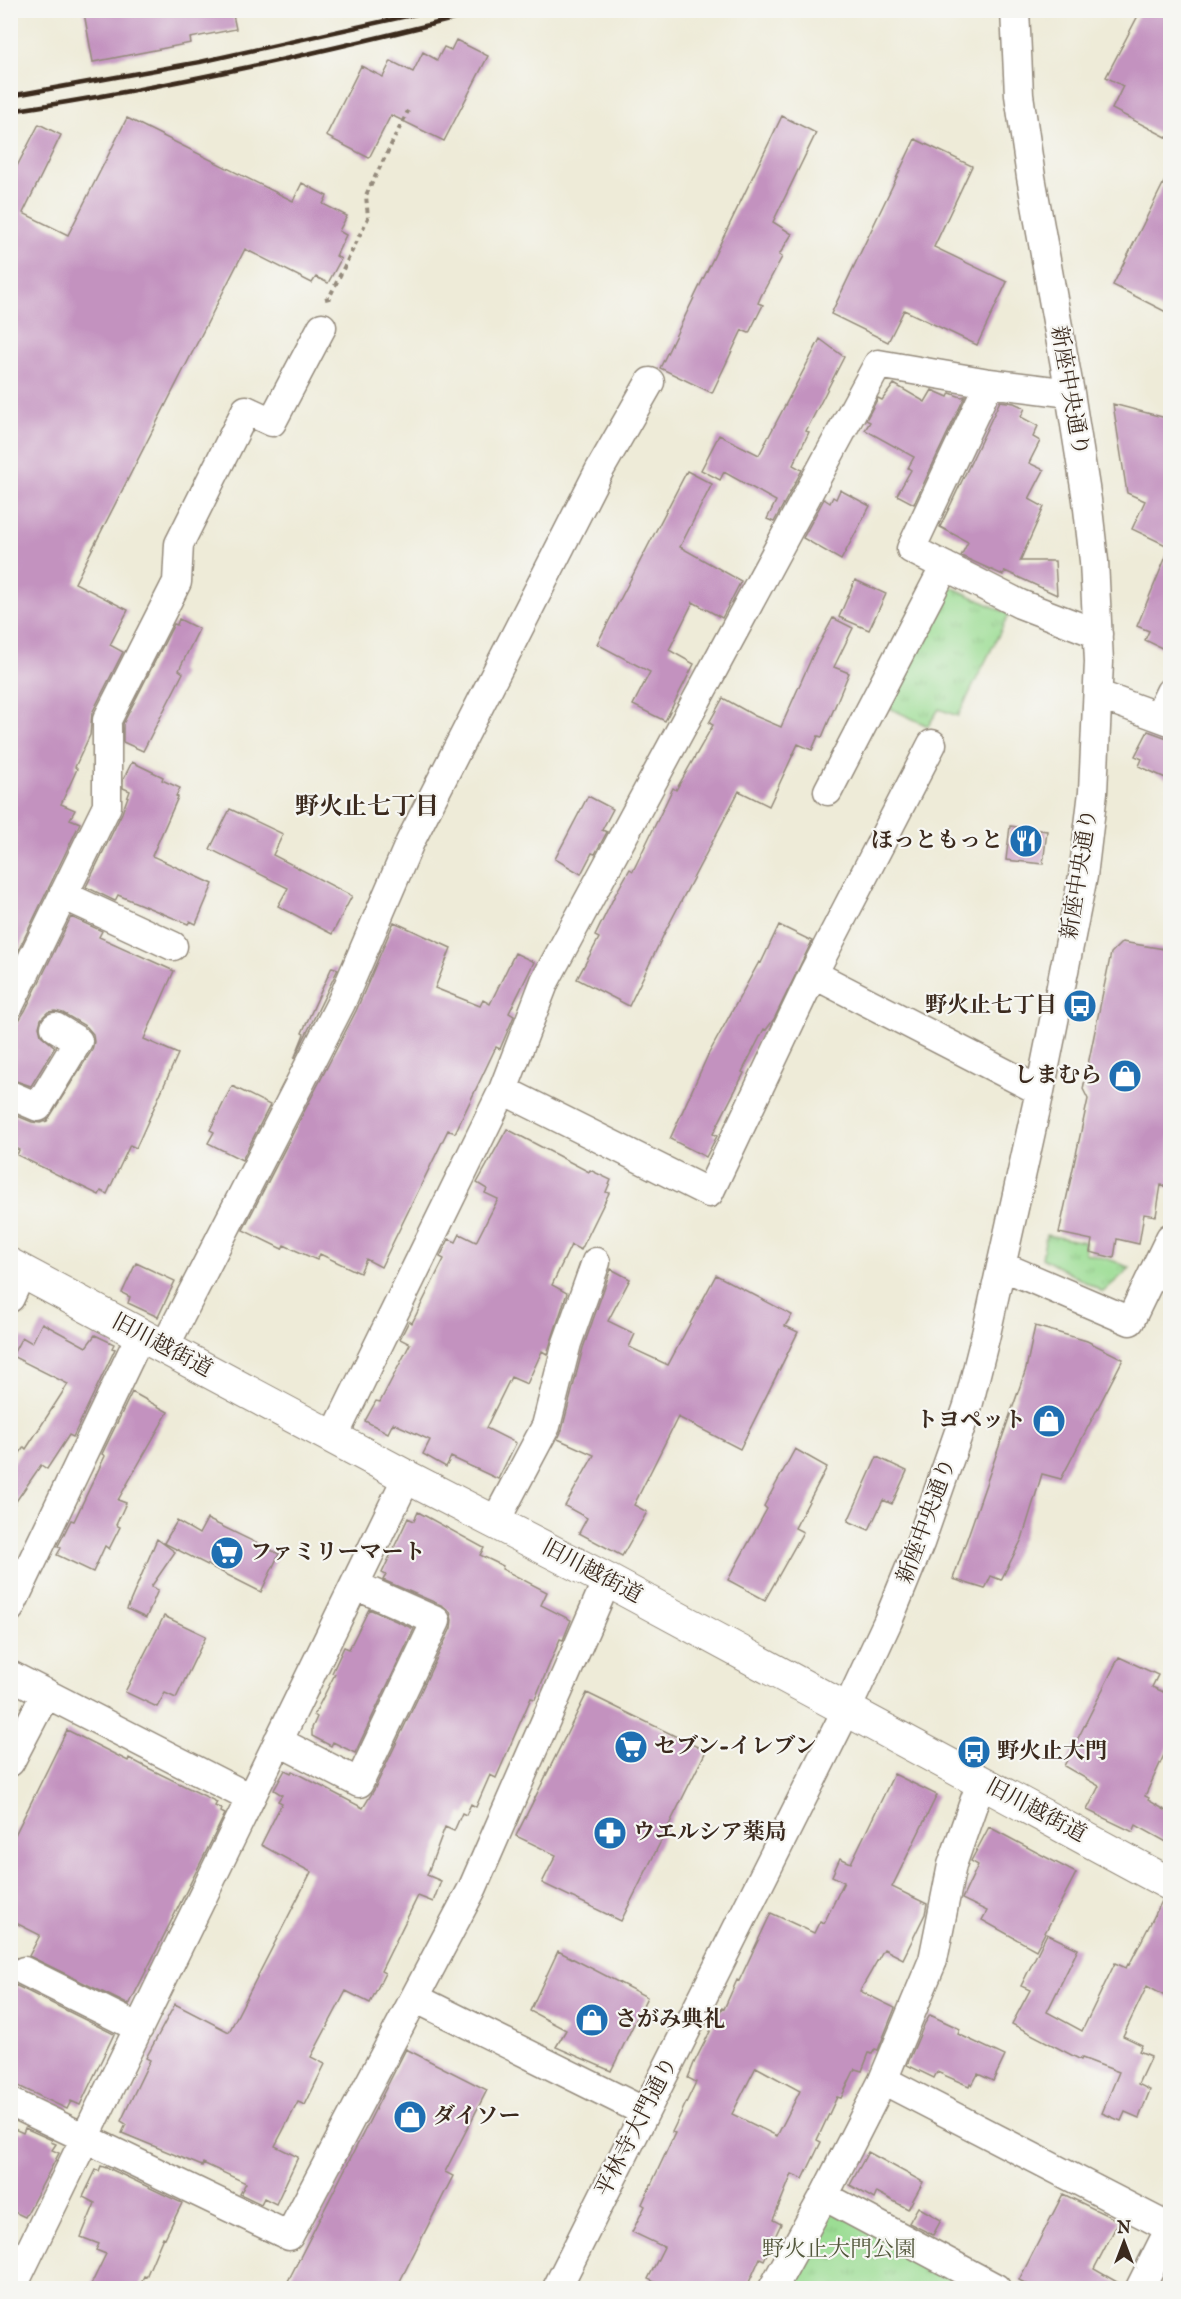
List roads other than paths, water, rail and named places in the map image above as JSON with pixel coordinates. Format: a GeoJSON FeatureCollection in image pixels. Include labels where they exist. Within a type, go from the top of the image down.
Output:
{"type":"FeatureCollection","features":[{"type":"Feature","properties":{"kind":"main road","name":"旧川越街道"},"geometry":{"type":"LineString","coordinates":[[14,1278],[153,1341],[407,1477],[607,1580],[1170,1884]]}},
{"type":"Feature","properties":{"kind":"street","name":"新座中央通り"},"geometry":{"type":"LineString","coordinates":[[847,1709],[888,1622],[945,1474],[968,1406],[1002,1266],[1040,1091],[1083,876],[1093,792],[1099,695],[1094,561],[1070,393],[1031,177],[1021,106],[1015,10]]}},
{"type":"Feature","properties":{"kind":"street"},"geometry":{"type":"LineString","coordinates":[[10,1004],[107,806],[107,720],[177,582],[179,544],[246,410],[272,422],[321,313]]}},
{"type":"Feature","properties":{"kind":"street"},"geometry":{"type":"LineString","coordinates":[[333,1438],[503,1090],[545,981],[878,364],[989,383],[1070,393]]}},
{"type":"Feature","properties":{"kind":"street"},"geometry":{"type":"LineString","coordinates":[[10,1608],[153,1341],[341,1003],[410,842],[599,471],[650,382]]}},
{"type":"Feature","properties":{"kind":"street"},"geometry":{"type":"LineString","coordinates":[[989,383],[911,549],[1020,604],[1098,634]]}},
{"type":"Feature","properties":{"kind":"street"},"geometry":{"type":"LineString","coordinates":[[828,791],[945,566]]}},
{"type":"Feature","properties":{"kind":"street"},"geometry":{"type":"LineString","coordinates":[[1099,695],[1167,709]]}},
{"type":"Feature","properties":{"kind":"street"},"geometry":{"type":"LineString","coordinates":[[503,1090],[709,1193],[813,975],[932,744]]}},
{"type":"Feature","properties":{"kind":"street"},"geometry":{"type":"LineString","coordinates":[[63,896],[173,946]]}},
{"type":"Feature","properties":{"kind":"street"},"geometry":{"type":"LineString","coordinates":[[813,975],[1040,1091]]}},
{"type":"Feature","properties":{"kind":"street"},"geometry":{"type":"LineString","coordinates":[[10,1095],[39,1107],[78,1041],[55,1027]]}},
{"type":"Feature","properties":{"kind":"street"},"geometry":{"type":"LineString","coordinates":[[1002,1266],[1130,1321],[1170,1238]]}},
{"type":"Feature","properties":{"kind":"street"},"geometry":{"type":"LineString","coordinates":[[495,1522],[546,1426],[567,1343],[596,1262]]}},
{"type":"Feature","properties":{"kind":"street"},"geometry":{"type":"LineString","coordinates":[[12,2289],[407,1477]]}},
{"type":"Feature","properties":{"kind":"street"},"geometry":{"type":"LineString","coordinates":[[10,2102],[289,2235],[473,1887],[607,1580]]}},
{"type":"Feature","properties":{"kind":"street"},"geometry":{"type":"LineString","coordinates":[[278,1741],[359,1783],[436,1622],[355,1585]]}},
{"type":"Feature","properties":{"kind":"street"},"geometry":{"type":"LineString","coordinates":[[10,1675],[250,1798]]}},
{"type":"Feature","properties":{"kind":"street"},"geometry":{"type":"LineString","coordinates":[[10,1762],[46,1693]]}},
{"type":"Feature","properties":{"kind":"street","name":"平林寺大門通り"},"geometry":{"type":"LineString","coordinates":[[557,2289],[847,1709]]}},
{"type":"Feature","properties":{"kind":"street"},"geometry":{"type":"LineString","coordinates":[[773,2289],[824,2196],[883,2080],[933,1960],[952,1865],[981,1782]]}},
{"type":"Feature","properties":{"kind":"street"},"geometry":{"type":"LineString","coordinates":[[24,1971],[139,2028]]}},
{"type":"Feature","properties":{"kind":"street"},"geometry":{"type":"LineString","coordinates":[[415,1998],[645,2112]]}},
{"type":"Feature","properties":{"kind":"street"},"geometry":{"type":"LineString","coordinates":[[883,2080],[1170,2228],[1140,2289]]}},
{"type":"Feature","properties":{"kind":"street"},"geometry":{"type":"LineString","coordinates":[[824,2196],[996,2289]]}},
{"type":"Feature","properties":{"kind":"railway"},"geometry":{"type":"LineString","coordinates":[[10,96],[200,62],[434,10]]}},
{"type":"Feature","properties":{"kind":"railway"},"geometry":{"type":"LineString","coordinates":[[10,111],[131,91],[251,66],[489,10]]}},
{"type":"Feature","properties":{"kind":"place","name":"ほっともっと"},"geometry":{"type":"Point","coordinates":[1026,841]}},
{"type":"Feature","properties":{"kind":"place","name":"野火止七丁目"},"geometry":{"type":"Point","coordinates":[1080,1006]}},
{"type":"Feature","properties":{"kind":"place","name":"しまむら"},"geometry":{"type":"Point","coordinates":[1125,1076]}},
{"type":"Feature","properties":{"kind":"place","name":"トヨペット"},"geometry":{"type":"Point","coordinates":[1049,1421]}},
{"type":"Feature","properties":{"kind":"place","name":"ファミリーマート"},"geometry":{"type":"Point","coordinates":[227,1553]}},
{"type":"Feature","properties":{"kind":"place","name":"セブン-イレブン"},"geometry":{"type":"Point","coordinates":[631,1747]}},
{"type":"Feature","properties":{"kind":"place","name":"野火止大門"},"geometry":{"type":"Point","coordinates":[974,1752]}},
{"type":"Feature","properties":{"kind":"place","name":"ウエルシア薬局"},"geometry":{"type":"Point","coordinates":[610,1833]}},
{"type":"Feature","properties":{"kind":"place","name":"さがみ典礼"},"geometry":{"type":"Point","coordinates":[592,2020]}},
{"type":"Feature","properties":{"kind":"place","name":"ダイソー"},"geometry":{"type":"Point","coordinates":[410,2117]}},
{"type":"Feature","properties":{"kind":"district","name":"野火止七丁目"},"geometry":{"type":"Point","coordinates":[367,807]}},
{"type":"Feature","properties":{"kind":"park label","name":"野火止大門公園"},"geometry":{"type":"Point","coordinates":[839,2250]}}]}
